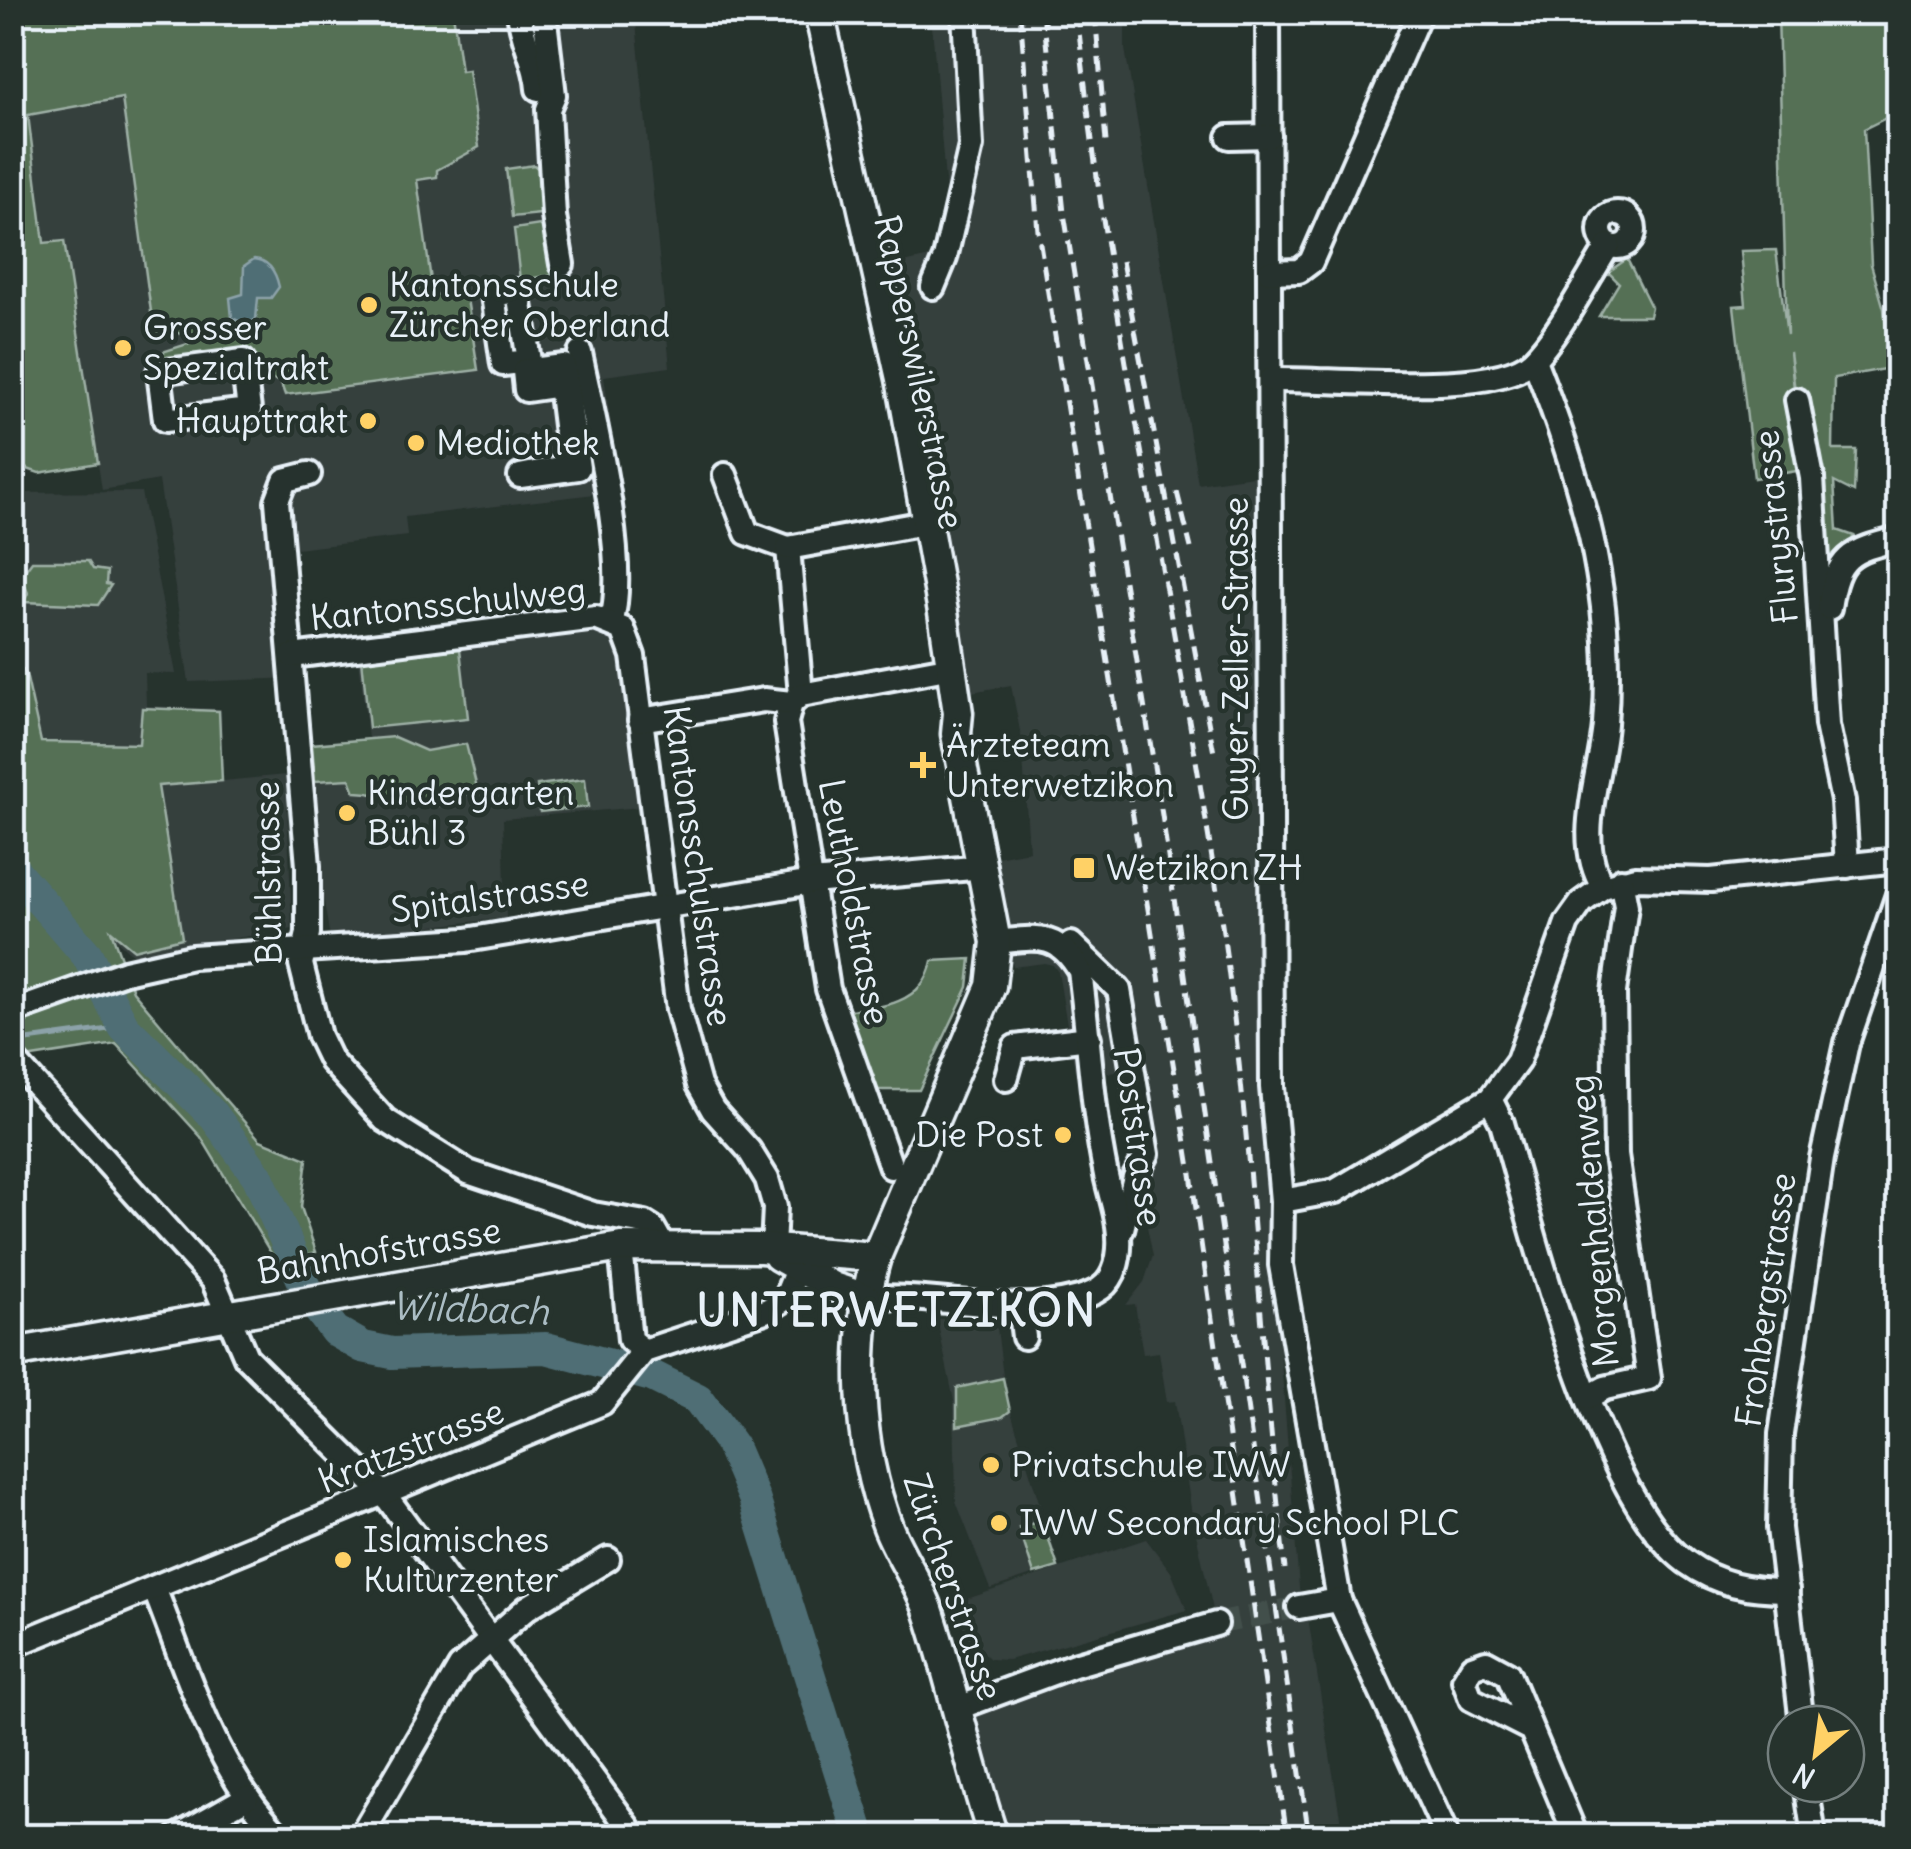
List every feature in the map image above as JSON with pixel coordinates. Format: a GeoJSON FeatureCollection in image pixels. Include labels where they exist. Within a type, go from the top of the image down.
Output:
{"type":"FeatureCollection","features":[{"type":"Feature","properties":{"kind":"main road","name":"Rapperswilerstrasse"},"geometry":{"type":"LineString","coordinates":[[820,18],[819,68],[826,118],[870,296],[914,525],[943,714],[956,734]]}},
{"type":"Feature","properties":{"kind":"main road","name":"Rapperswilerstrasse"},"geometry":{"type":"LineString","coordinates":[[820,18],[908,417],[943,612],[958,713],[956,734],[996,942]]}},
{"type":"Feature","properties":{"kind":"main road"},"geometry":{"type":"LineString","coordinates":[[866,1298],[876,1257],[992,986],[996,942]]}},
{"type":"Feature","properties":{"kind":"main road","name":"Bahnhofstrasse"},"geometry":{"type":"LineString","coordinates":[[12,1353],[331,1300],[621,1246],[767,1248],[876,1257]]}},
{"type":"Feature","properties":{"kind":"main road","name":"Bahnhofstrasse"},"geometry":{"type":"LineString","coordinates":[[767,1248],[866,1298]]}},
{"type":"Feature","properties":{"kind":"main road","name":"Zürcherstrasse"},"geometry":{"type":"LineString","coordinates":[[866,1298],[862,1382],[877,1493],[888,1528],[927,1605],[993,1836]]}},
{"type":"Feature","properties":{"kind":"street"},"geometry":{"type":"LineString","coordinates":[[519,12],[522,42],[536,62],[538,95],[548,109]]}},
{"type":"Feature","properties":{"kind":"street"},"geometry":{"type":"LineString","coordinates":[[544,12],[554,94],[548,109],[554,216],[564,275]]}},
{"type":"Feature","properties":{"kind":"street"},"geometry":{"type":"LineString","coordinates":[[933,287],[945,258],[971,146],[964,12]]}},
{"type":"Feature","properties":{"kind":"street","name":"Guyer-Zeller-Strasse"},"geometry":{"type":"LineString","coordinates":[[1268,12],[1272,1087],[1282,1201],[1281,1265],[1339,1600],[1447,1836]]}},
{"type":"Feature","properties":{"kind":"street"},"geometry":{"type":"LineString","coordinates":[[1270,272],[1299,271],[1311,262],[1420,12]]}},
{"type":"Feature","properties":{"kind":"street"},"geometry":{"type":"LineString","coordinates":[[1229,137],[1269,136]]}},
{"type":"Feature","properties":{"kind":"street"},"geometry":{"type":"LineString","coordinates":[[1270,380],[1466,382],[1503,376],[1534,360],[1609,245]]}},
{"type":"Feature","properties":{"kind":"street"},"geometry":{"type":"LineString","coordinates":[[580,353],[605,478],[618,591],[611,623]]}},
{"type":"Feature","properties":{"kind":"street"},"geometry":{"type":"LineString","coordinates":[[1534,360],[1574,459],[1594,543],[1607,688],[1588,844],[1589,861],[1612,883]]}},
{"type":"Feature","properties":{"kind":"street"},"geometry":{"type":"LineString","coordinates":[[564,366],[578,468],[520,472],[570,466],[560,386],[526,390],[524,370],[564,366]]}},
{"type":"Feature","properties":{"kind":"street","name":"Flurystrasse"},"geometry":{"type":"LineString","coordinates":[[1797,400],[1812,478],[1827,724],[1843,801],[1847,866]]}},
{"type":"Feature","properties":{"kind":"street","name":"Bühlstrasse"},"geometry":{"type":"LineString","coordinates":[[309,474],[292,476],[280,487],[279,530],[308,866],[301,964],[319,1036],[346,1083],[385,1120],[468,1172],[594,1214],[644,1224],[652,1228],[662,1244]]}},
{"type":"Feature","properties":{"kind":"street"},"geometry":{"type":"LineString","coordinates":[[724,475],[746,533],[788,548],[914,525]]}},
{"type":"Feature","properties":{"kind":"street","name":"Flurystrasse"},"geometry":{"type":"LineString","coordinates":[[1823,648],[1839,565],[1858,548],[1898,538]]}},
{"type":"Feature","properties":{"kind":"street","name":"Leutholdstrasse"},"geometry":{"type":"LineString","coordinates":[[788,548],[796,699],[786,722],[828,989],[891,1167]]}},
{"type":"Feature","properties":{"kind":"street","name":"Kantonsschulweg"},"geometry":{"type":"LineString","coordinates":[[292,656],[596,618],[611,623]]}},
{"type":"Feature","properties":{"kind":"street","name":"Kantonsschulstrasse"},"geometry":{"type":"LineString","coordinates":[[611,623],[629,639],[678,1009],[699,1084],[713,1110],[767,1179],[775,1207],[767,1248]]}},
{"type":"Feature","properties":{"kind":"street"},"geometry":{"type":"LineString","coordinates":[[640,720],[764,700],[796,699],[876,678],[936,670]]}},
{"type":"Feature","properties":{"kind":"street"},"geometry":{"type":"LineString","coordinates":[[1282,1201],[1336,1191],[1490,1099],[1518,1061],[1566,923],[1582,902],[1612,883],[1711,880],[1898,860]]}},
{"type":"Feature","properties":{"kind":"street","name":"Spitalstrasse"},"geometry":{"type":"LineString","coordinates":[[12,1012],[124,972],[192,957],[466,940],[812,882],[984,867]]}},
{"type":"Feature","properties":{"kind":"street","name":"Morgenhaldenweg"},"geometry":{"type":"LineString","coordinates":[[1588,1397],[1605,1388],[1648,1378],[1616,1155],[1614,992],[1626,906],[1612,883]]}},
{"type":"Feature","properties":{"kind":"street","name":"Frohbergstrasse"},"geometry":{"type":"LineString","coordinates":[[1800,1704],[1779,1528],[1780,1434],[1822,1158],[1853,1020],[1898,896]]}},
{"type":"Feature","properties":{"kind":"street"},"geometry":{"type":"LineString","coordinates":[[996,942],[1042,938],[1076,945],[1119,990],[1147,1154],[1135,1176],[1120,1237]]}},
{"type":"Feature","properties":{"kind":"street","name":"Poststrasse"},"geometry":{"type":"LineString","coordinates":[[866,1298],[904,1296],[1020,1305],[1061,1302],[1100,1291],[1112,1276],[1120,1237],[1106,1176],[1080,971],[1060,944]]}},
{"type":"Feature","properties":{"kind":"street"},"geometry":{"type":"LineString","coordinates":[[1006,1080],[1015,1047],[1089,1038]]}},
{"type":"Feature","properties":{"kind":"street"},"geometry":{"type":"LineString","coordinates":[[12,1058],[214,1280],[246,1356],[386,1494],[635,1836]]}},
{"type":"Feature","properties":{"kind":"street"},"geometry":{"type":"LineString","coordinates":[[1490,1099],[1502,1123],[1562,1329],[1588,1397],[1659,1536],[1686,1562],[1734,1586],[1787,1590]]}},
{"type":"Feature","properties":{"kind":"street"},"geometry":{"type":"LineString","coordinates":[[621,1246],[630,1340],[642,1354],[768,1310],[785,1299],[798,1267]]}},
{"type":"Feature","properties":{"kind":"street"},"geometry":{"type":"LineString","coordinates":[[1020,1305],[1024,1337]]}},
{"type":"Feature","properties":{"kind":"street","name":"Kratzstrasse"},"geometry":{"type":"LineString","coordinates":[[12,1646],[602,1403],[642,1354]]}},
{"type":"Feature","properties":{"kind":"street"},"geometry":{"type":"LineString","coordinates":[[361,1836],[460,1667],[527,1608],[608,1559]]}},
{"type":"Feature","properties":{"kind":"street"},"geometry":{"type":"LineString","coordinates":[[154,1588],[221,1755],[247,1797],[280,1836]]}},
{"type":"Feature","properties":{"kind":"street"},"geometry":{"type":"LineString","coordinates":[[1299,1607],[1339,1600]]}},
{"type":"Feature","properties":{"kind":"street"},"geometry":{"type":"LineString","coordinates":[[958,1708],[1074,1665],[1216,1624]]}},
{"type":"Feature","properties":{"kind":"street"},"geometry":{"type":"LineString","coordinates":[[1530,1729],[1576,1836]]}},
{"type":"Feature","properties":{"kind":"street"},"geometry":{"type":"LineString","coordinates":[[178,1836],[247,1797]]}},
{"type":"Feature","properties":{"kind":"street"},"geometry":{"type":"LineString","coordinates":[[1809,1804],[1814,1836]]}},
{"type":"Feature","properties":{"kind":"shaded area","name":"Kantonsschule Zürcher Oberland"},"geometry":{"type":"Polygon","coordinates":[[[260,13],[635,13],[670,367],[604,376],[620,491],[405,517],[407,536],[287,550],[295,678],[189,682],[159,480],[102,490],[64,242],[44,244],[27,115],[237,76],[260,13]]]}},
{"type":"Feature","properties":{"kind":"shaded area"},"geometry":{"type":"Polygon","coordinates":[[[931,13],[1125,13],[1125,49],[1198,484],[1260,475],[1260,1096],[1299,1588],[1309,1624],[1343,1836],[993,1836],[958,1708],[1216,1623],[1192,1515],[1175,1401],[1167,1402],[1159,1352],[1143,1354],[1135,1304],[1126,1305],[1144,1282],[1153,1256],[1116,1072],[1076,1077],[1058,972],[1053,965],[1044,963],[1013,967],[992,858],[1029,851],[1022,741],[1011,685],[966,693],[937,493],[900,304],[906,297],[904,263],[938,255],[946,193],[931,13]]]}},
{"type":"Feature","properties":{"kind":"shaded area"},"geometry":{"type":"Polygon","coordinates":[[[141,492],[176,674],[145,673],[146,706],[221,709],[223,781],[286,775],[292,929],[133,955],[68,897],[13,831],[12,493],[141,492]]]}},
{"type":"Feature","properties":{"kind":"shaded area"},"geometry":{"type":"Polygon","coordinates":[[[595,629],[617,638],[624,649],[641,807],[503,819],[506,918],[330,937],[316,856],[312,744],[368,738],[359,661],[595,629]]]}},
{"type":"Feature","properties":{"kind":"shaded area","name":"Privatschule IWW"},"geometry":{"type":"Polygon","coordinates":[[[937,1319],[996,1320],[1005,1393],[1059,1566],[990,1589],[956,1501],[954,1401],[937,1319]]]}},
{"type":"Feature","properties":{"kind":"shaded area"},"geometry":{"type":"Polygon","coordinates":[[[1146,1539],[1171,1572],[1187,1610],[1008,1660],[990,1659],[967,1637],[955,1603],[1146,1539]]]}},
{"type":"Feature","properties":{"kind":"green space"},"geometry":{"type":"Polygon","coordinates":[[[13,13],[453,13],[461,71],[468,70],[479,147],[437,170],[437,177],[417,180],[433,295],[466,292],[478,370],[285,395],[280,381],[245,376],[243,362],[159,372],[156,354],[194,342],[192,333],[154,334],[122,98],[28,115],[44,243],[64,241],[98,463],[39,473],[13,464],[13,13]]]}},
{"type":"Feature","properties":{"kind":"green space"},"geometry":{"type":"Polygon","coordinates":[[[1778,13],[1898,13],[1898,112],[1864,129],[1871,264],[1884,309],[1890,368],[1834,378],[1833,450],[1856,450],[1854,492],[1834,482],[1837,530],[1854,536],[1844,552],[1818,571],[1790,352],[1803,470],[1754,478],[1734,306],[1746,305],[1741,251],[1776,250],[1787,335],[1778,13]]]}},
{"type":"Feature","properties":{"kind":"green space"},"geometry":{"type":"Polygon","coordinates":[[[534,165],[543,173],[547,205],[540,214],[512,217],[506,169],[534,165]]]}},
{"type":"Feature","properties":{"kind":"green space"},"geometry":{"type":"Polygon","coordinates":[[[540,225],[551,232],[555,275],[520,280],[514,229],[540,225]]]}},
{"type":"Feature","properties":{"kind":"green space"},"geometry":{"type":"Polygon","coordinates":[[[1627,259],[1651,307],[1649,316],[1599,316],[1619,283],[1608,272],[1627,259]]]}},
{"type":"Feature","properties":{"kind":"green space"},"geometry":{"type":"Polygon","coordinates":[[[32,561],[88,561],[93,569],[107,571],[106,584],[111,585],[98,605],[24,602],[28,593],[21,576],[32,561]]]}},
{"type":"Feature","properties":{"kind":"green space"},"geometry":{"type":"Polygon","coordinates":[[[460,649],[468,718],[369,728],[362,659],[460,649]]]}},
{"type":"Feature","properties":{"kind":"green space"},"geometry":{"type":"Polygon","coordinates":[[[12,654],[26,674],[41,742],[139,744],[142,708],[219,711],[222,781],[158,786],[182,938],[134,950],[111,931],[133,991],[202,1073],[260,1140],[307,1159],[301,1207],[316,1252],[281,1264],[272,1255],[201,1137],[116,1044],[25,1058],[12,1009],[12,654]]]}},
{"type":"Feature","properties":{"kind":"green space"},"geometry":{"type":"Polygon","coordinates":[[[394,737],[426,751],[466,744],[477,788],[442,805],[429,806],[355,792],[350,779],[315,781],[312,744],[394,737]]]}},
{"type":"Feature","properties":{"kind":"green space"},"geometry":{"type":"Polygon","coordinates":[[[585,779],[588,807],[540,812],[537,785],[585,779]]]}},
{"type":"Feature","properties":{"kind":"green space"},"geometry":{"type":"Polygon","coordinates":[[[971,959],[968,987],[919,1090],[875,1090],[844,1010],[886,1005],[910,995],[920,986],[932,961],[971,959]]]}},
{"type":"Feature","properties":{"kind":"green space"},"geometry":{"type":"Polygon","coordinates":[[[1003,1378],[1010,1411],[1002,1417],[957,1426],[957,1388],[1003,1378]]]}},
{"type":"Feature","properties":{"kind":"green space"},"geometry":{"type":"Polygon","coordinates":[[[1042,1520],[1058,1567],[1034,1574],[1019,1528],[1042,1520]]]}},
{"type":"Feature","properties":{"kind":"water"},"geometry":{"type":"Polygon","coordinates":[[[254,259],[271,268],[279,287],[271,298],[258,298],[256,319],[247,325],[232,318],[230,298],[243,294],[244,266],[254,259]]]}},
{"type":"Feature","properties":{"kind":"waterway","name":"Wildbach"},"geometry":{"type":"LineString","coordinates":[[12,868],[87,955],[124,1027],[214,1116],[258,1177],[311,1299],[335,1331],[363,1347],[392,1353],[546,1348],[652,1376],[698,1399],[731,1444],[754,1498],[860,1836]]}},
{"type":"Feature","properties":{"kind":"waterway"},"geometry":{"type":"LineString","coordinates":[[12,1042],[124,1027]]}},
{"type":"Feature","properties":{"kind":"tunnel"},"geometry":{"type":"LineString","coordinates":[[1216,1624],[1299,1607]]}},
{"type":"Feature","properties":{"kind":"railway"},"geometry":{"type":"LineString","coordinates":[[1020,12],[1038,231],[1191,1174],[1287,1836]]}},
{"type":"Feature","properties":{"kind":"railway"},"geometry":{"type":"LineString","coordinates":[[1043,12],[1064,213],[1162,815],[1309,1836]]}},
{"type":"Feature","properties":{"kind":"railway"},"geometry":{"type":"LineString","coordinates":[[1077,12],[1090,128],[1125,358],[1223,932],[1242,1091],[1285,1569]]}},
{"type":"Feature","properties":{"kind":"railway"},"geometry":{"type":"LineString","coordinates":[[1095,12],[1106,142]]}},
{"type":"Feature","properties":{"kind":"railway"},"geometry":{"type":"LineString","coordinates":[[1122,261],[1214,753]]}},
{"type":"Feature","properties":{"kind":"railway"},"geometry":{"type":"LineString","coordinates":[[1177,492],[1191,548]]}},
{"type":"Feature","properties":{"kind":"place","name":"Kantonsschule Zürcher Oberland"},"geometry":{"type":"Point","coordinates":[369,305]}},
{"type":"Feature","properties":{"kind":"place","name":"Grosser Spezialtrakt"},"geometry":{"type":"Point","coordinates":[123,348]}},
{"type":"Feature","properties":{"kind":"place","name":"Haupttrakt"},"geometry":{"type":"Point","coordinates":[368,421]}},
{"type":"Feature","properties":{"kind":"place","name":"Mediothek"},"geometry":{"type":"Point","coordinates":[416,443]}},
{"type":"Feature","properties":{"kind":"place","name":"Ärzteteam Unterwetzikon"},"geometry":{"type":"Point","coordinates":[923,765]}},
{"type":"Feature","properties":{"kind":"place","name":"Kindergarten Bühl 3"},"geometry":{"type":"Point","coordinates":[347,813]}},
{"type":"Feature","properties":{"kind":"place","name":"Wetzikon ZH"},"geometry":{"type":"Point","coordinates":[1084,868]}},
{"type":"Feature","properties":{"kind":"place","name":"Die Post"},"geometry":{"type":"Point","coordinates":[1063,1135]}},
{"type":"Feature","properties":{"kind":"place","name":"Privatschule IWW"},"geometry":{"type":"Point","coordinates":[991,1465]}},
{"type":"Feature","properties":{"kind":"place","name":"IWW Secondary School PLC"},"geometry":{"type":"Point","coordinates":[999,1523]}},
{"type":"Feature","properties":{"kind":"place","name":"Islamisches Kulturzenter"},"geometry":{"type":"Point","coordinates":[343,1560]}},
{"type":"Feature","properties":{"kind":"district","name":"UNTERWETZIKON"},"geometry":{"type":"Point","coordinates":[897,1310]}}]}
